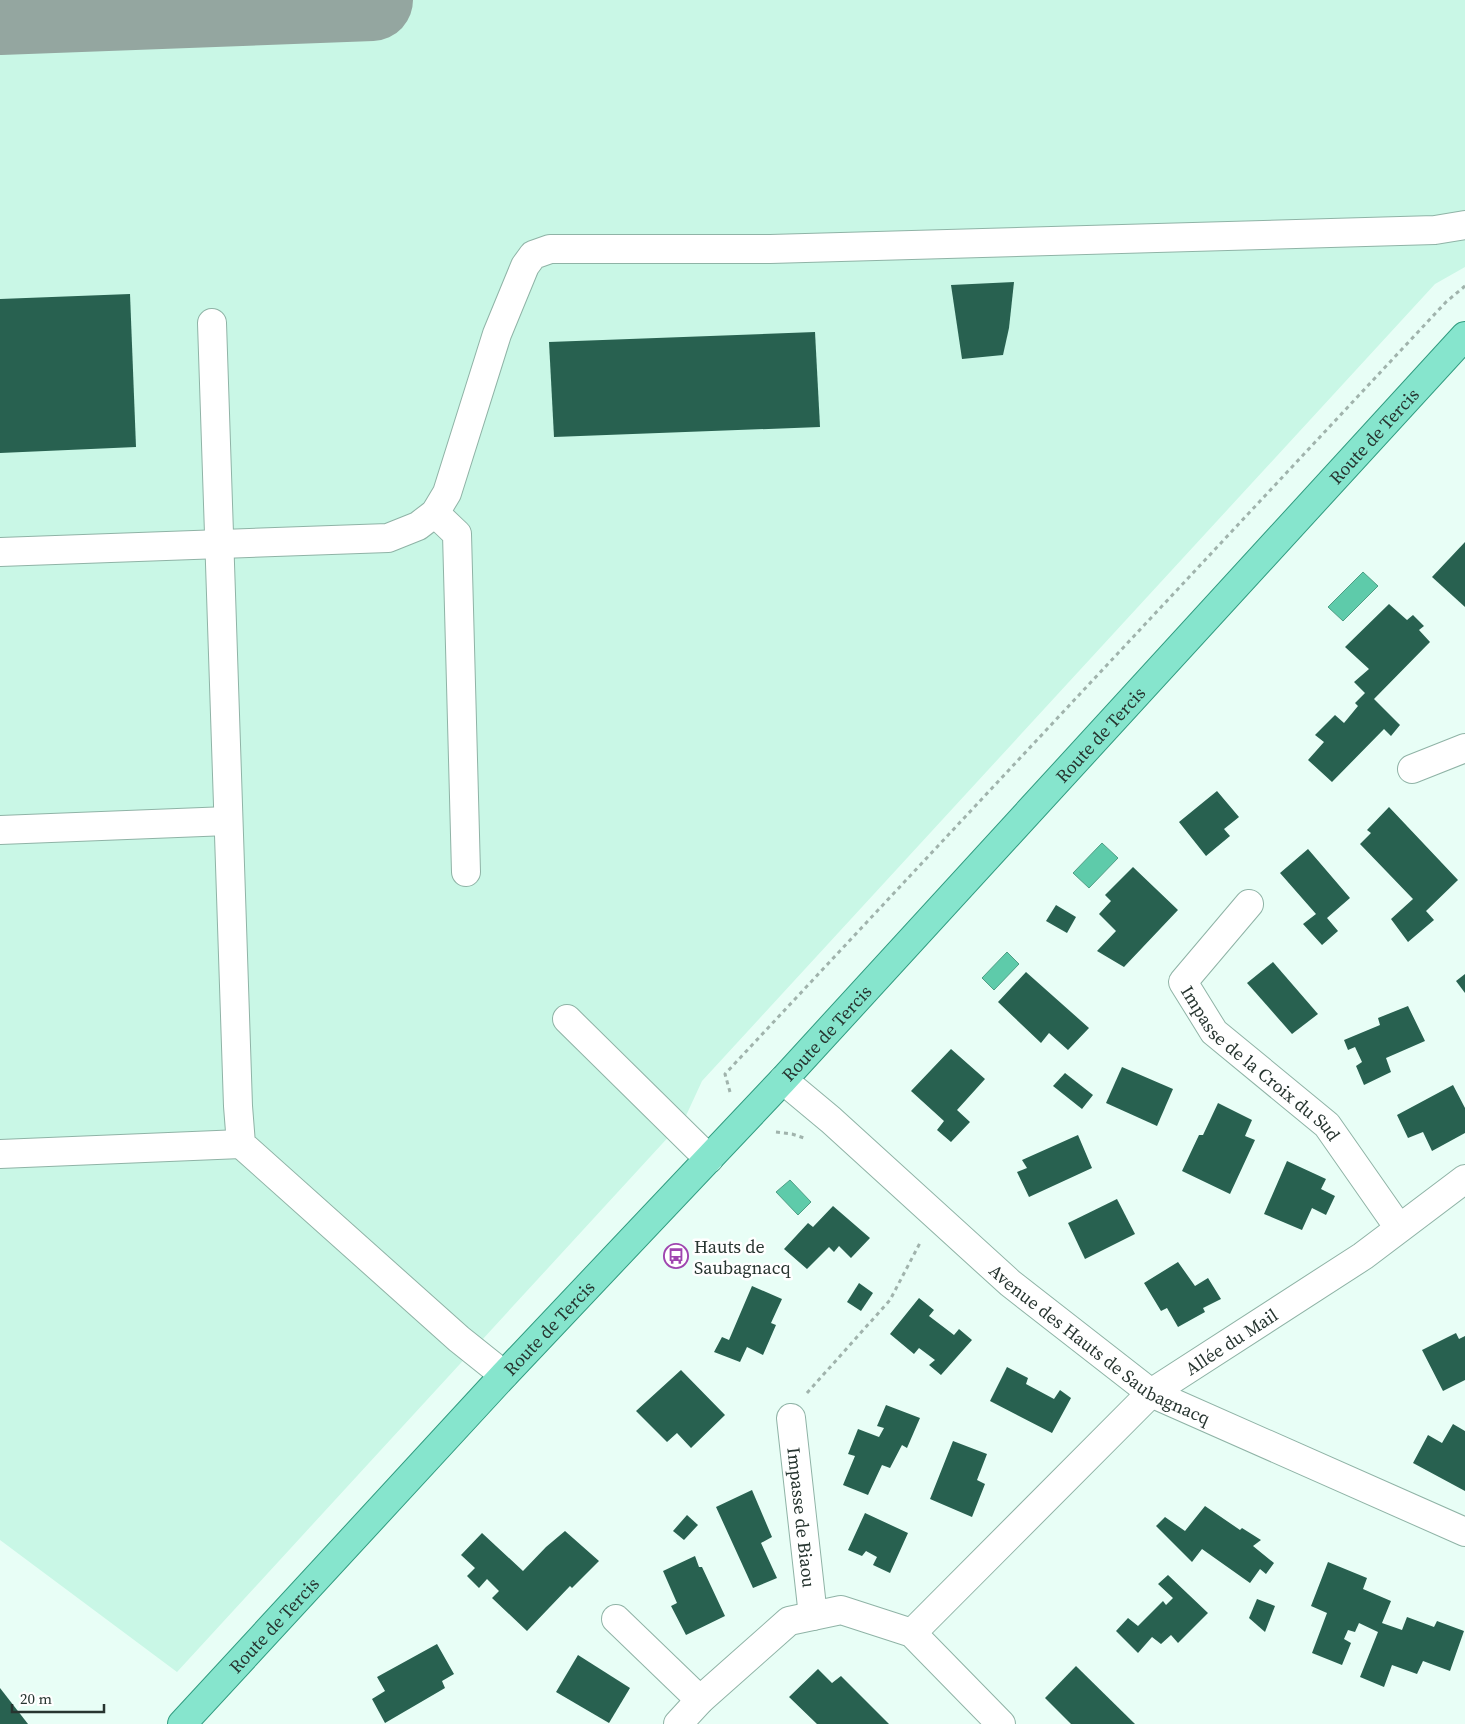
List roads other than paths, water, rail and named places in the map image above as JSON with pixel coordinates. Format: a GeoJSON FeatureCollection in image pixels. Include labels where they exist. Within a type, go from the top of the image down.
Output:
{"type":"FeatureCollection","features":[{"type":"Feature","properties":{"kind":"main road","name":"Route de Tercis"},"geometry":{"type":"LineString","coordinates":[[182,1724],[504,1375],[783,1080],[1465,336]]}},
{"type":"Feature","properties":{"kind":"street"},"geometry":{"type":"LineString","coordinates":[[0,552],[388,538],[418,526],[435,513],[447,493],[497,334],[526,266],[532,255],[550,249],[770,249],[1435,230],[1465,225]]}},
{"type":"Feature","properties":{"kind":"street"},"geometry":{"type":"LineString","coordinates":[[212,323],[218,543],[238,1106],[241,1144],[459,1339],[504,1375]]}},
{"type":"Feature","properties":{"kind":"street"},"geometry":{"type":"LineString","coordinates":[[435,513],[457,534],[466,872]]}},
{"type":"Feature","properties":{"kind":"street"},"geometry":{"type":"LineString","coordinates":[[1412,769],[1465,748]]}},
{"type":"Feature","properties":{"kind":"street"},"geometry":{"type":"LineString","coordinates":[[0,830],[228,822]]}},
{"type":"Feature","properties":{"kind":"street","name":"Impasse de la Croix du Sud"},"geometry":{"type":"LineString","coordinates":[[1249,904],[1183,982],[1214,1032],[1327,1125],[1399,1228]]}},
{"type":"Feature","properties":{"kind":"street"},"geometry":{"type":"LineString","coordinates":[[567,1019],[709,1159]]}},
{"type":"Feature","properties":{"kind":"street","name":"Avenue des Hauts de Saubagnacq"},"geometry":{"type":"LineString","coordinates":[[783,1080],[831,1120],[1010,1282],[1151,1393],[1465,1532]]}},
{"type":"Feature","properties":{"kind":"street"},"geometry":{"type":"LineString","coordinates":[[0,1154],[241,1144]]}},
{"type":"Feature","properties":{"kind":"street","name":"Allée du Mail"},"geometry":{"type":"LineString","coordinates":[[912,1633],[1151,1393],[1363,1256],[1465,1179]]}},
{"type":"Feature","properties":{"kind":"street","name":"Impasse de Biaou"},"geometry":{"type":"LineString","coordinates":[[791,1418],[813,1616]]}},
{"type":"Feature","properties":{"kind":"street"},"geometry":{"type":"LineString","coordinates":[[678,1724],[700,1700],[789,1621],[841,1610],[912,1633],[1001,1724]]}},
{"type":"Feature","properties":{"kind":"street"},"geometry":{"type":"LineString","coordinates":[[616,1619],[700,1700]]}},
{"type":"Feature","properties":{"kind":"place","name":"Hauts de Saubagnacq"},"geometry":{"type":"Point","coordinates":[676,1256]}}]}
